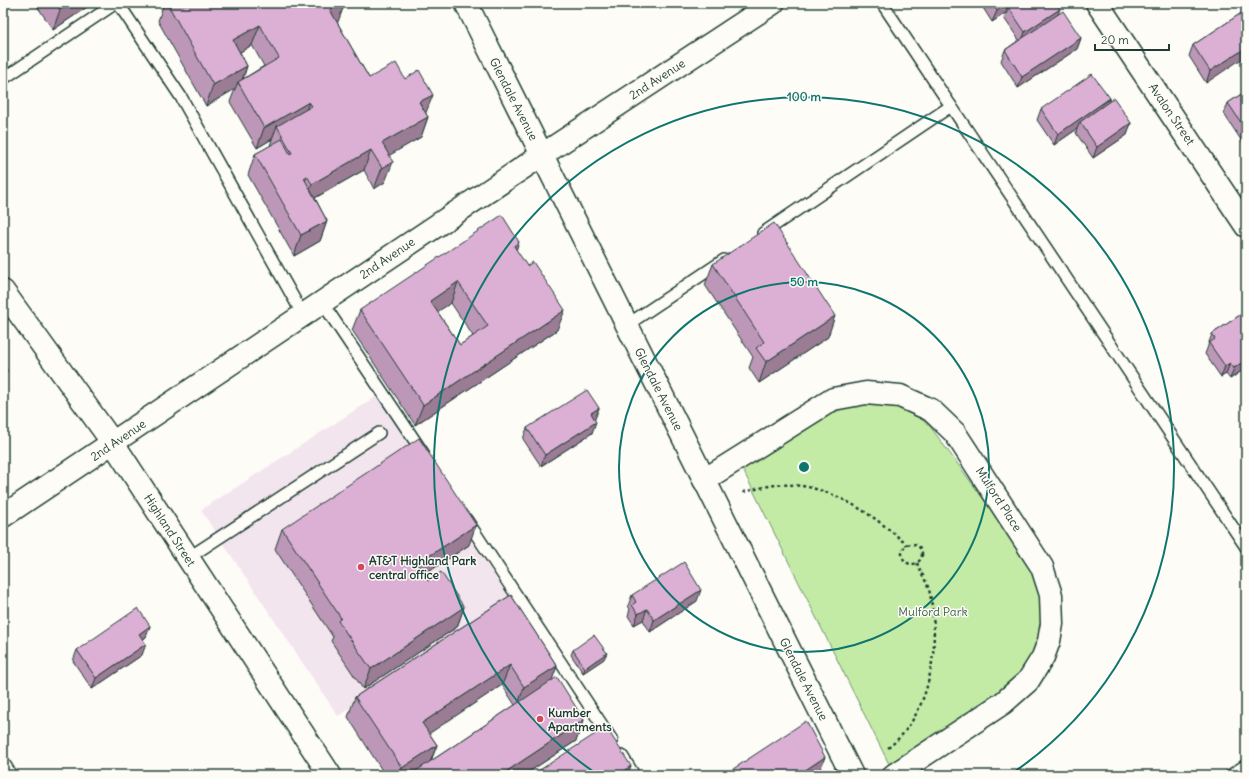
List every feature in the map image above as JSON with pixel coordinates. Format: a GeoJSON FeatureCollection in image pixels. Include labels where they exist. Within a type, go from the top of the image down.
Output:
{"type":"FeatureCollection","features":[{"type":"Feature","properties":{"kind":"street","name":"Glendale Avenue"},"geometry":{"type":"LineString","coordinates":[[466,3],[852,775]]}},
{"type":"Feature","properties":{"kind":"street","name":"2nd Avenue"},"geometry":{"type":"LineString","coordinates":[[3,516],[772,3]]}},
{"type":"Feature","properties":{"kind":"street","name":"Avalon Street"},"geometry":{"type":"LineString","coordinates":[[1098,3],[1246,226]]}},
{"type":"Feature","properties":{"kind":"street","name":"Highland Street"},"geometry":{"type":"LineString","coordinates":[[3,291],[113,443],[330,775]]}},
{"type":"Feature","properties":{"kind":"street","name":"Mulford Place"},"geometry":{"type":"LineString","coordinates":[[704,480],[833,399],[866,392],[900,396],[931,410],[955,433],[1042,566],[1051,595],[1052,624],[1049,640],[1043,657],[1028,681],[1003,704],[894,775]]}},
{"type":"Feature","properties":{"kind":"lane"},"geometry":{"type":"LineString","coordinates":[[3,79],[117,3],[181,97],[303,315]]}},
{"type":"Feature","properties":{"kind":"lane"},"geometry":{"type":"LineString","coordinates":[[882,3],[1246,547]]}},
{"type":"Feature","properties":{"kind":"lane"},"geometry":{"type":"LineString","coordinates":[[757,238],[951,106]]}},
{"type":"Feature","properties":{"kind":"lane"},"geometry":{"type":"LineString","coordinates":[[627,325],[731,255]]}},
{"type":"Feature","properties":{"kind":"lane"},"geometry":{"type":"LineString","coordinates":[[322,302],[430,464]]}},
{"type":"Feature","properties":{"kind":"lane"},"geometry":{"type":"LineString","coordinates":[[188,558],[379,433]]}},
{"type":"Feature","properties":{"kind":"lane"},"geometry":{"type":"LineString","coordinates":[[460,510],[634,775]]}},
{"type":"Feature","properties":{"kind":"lane"},"geometry":{"type":"LineString","coordinates":[[3,762],[11,775]]}},
{"type":"Feature","properties":{"kind":"lane"},"geometry":{"type":"LineString","coordinates":[[1231,775],[1246,765]]}},
{"type":"Feature","properties":{"kind":"path"},"geometry":{"type":"LineString","coordinates":[[743,492],[776,485],[799,485],[836,495],[882,522],[906,545]]}},
{"type":"Feature","properties":{"kind":"path"},"geometry":{"type":"LineString","coordinates":[[916,544],[921,549],[922,555],[917,563],[910,564],[902,559],[901,551],[906,545],[916,544]]}},
{"type":"Feature","properties":{"kind":"path"},"geometry":{"type":"LineString","coordinates":[[887,749],[896,742],[909,725],[923,700],[931,666],[933,619],[929,592],[917,563]]}},
{"type":"Feature","properties":{"kind":"shaded area"},"geometry":{"type":"Polygon","coordinates":[[[377,396],[512,602],[338,716],[201,510],[377,396]]]}},
{"type":"Feature","properties":{"kind":"green space","name":"Mulford Park"},"geometry":{"type":"Polygon","coordinates":[[[869,403],[887,405],[901,409],[915,415],[929,425],[1021,550],[1040,582],[1044,612],[1040,648],[1020,681],[890,766],[742,468],[815,421],[844,408],[869,403]]]}},
{"type":"Feature","properties":{"kind":"building"},"geometry":{"type":"Polygon","coordinates":[[[56,3],[70,3],[60,10],[56,3]]]}},
{"type":"Feature","properties":{"kind":"building"},"geometry":{"type":"Polygon","coordinates":[[[167,3],[343,3],[330,10],[369,78],[396,63],[405,79],[419,70],[433,95],[419,102],[428,117],[382,143],[393,162],[382,168],[371,150],[312,184],[307,176],[304,178],[327,221],[301,235],[255,154],[282,139],[290,154],[292,153],[277,126],[312,106],[309,102],[264,128],[238,82],[279,58],[260,25],[233,40],[247,66],[213,85],[167,3]]]}},
{"type":"Feature","properties":{"kind":"building"},"geometry":{"type":"Polygon","coordinates":[[[992,3],[1008,3],[997,11],[992,3]]]}},
{"type":"Feature","properties":{"kind":"building"},"geometry":{"type":"Polygon","coordinates":[[[1014,3],[1056,3],[1060,9],[1025,32],[1008,7],[1014,3]]]}},
{"type":"Feature","properties":{"kind":"building"},"geometry":{"type":"Polygon","coordinates":[[[1246,10],[1246,48],[1210,71],[1193,45],[1246,10]]]}},
{"type":"Feature","properties":{"kind":"building"},"geometry":{"type":"Polygon","coordinates":[[[1063,11],[1081,38],[1022,77],[1005,50],[1063,11]]]}},
{"type":"Feature","properties":{"kind":"building"},"geometry":{"type":"Polygon","coordinates":[[[1092,74],[1110,98],[1058,134],[1041,109],[1092,74]]]}},
{"type":"Feature","properties":{"kind":"building"},"geometry":{"type":"Polygon","coordinates":[[[1246,91],[1246,130],[1228,103],[1246,91]]]}},
{"type":"Feature","properties":{"kind":"building"},"geometry":{"type":"Polygon","coordinates":[[[1114,98],[1131,123],[1097,147],[1080,122],[1114,98]]]}},
{"type":"Feature","properties":{"kind":"building"},"geometry":{"type":"Polygon","coordinates":[[[502,215],[519,242],[514,246],[527,266],[533,262],[565,310],[423,405],[360,310],[502,215]],[[458,282],[430,301],[460,345],[488,326],[458,282]]]}},
{"type":"Feature","properties":{"kind":"building"},"geometry":{"type":"Polygon","coordinates":[[[774,223],[835,316],[766,362],[756,348],[764,342],[713,264],[774,223]]]}},
{"type":"Feature","properties":{"kind":"building"},"geometry":{"type":"Polygon","coordinates":[[[1246,311],[1246,360],[1234,368],[1230,363],[1225,366],[1209,343],[1215,339],[1212,334],[1246,311]]]}},
{"type":"Feature","properties":{"kind":"building"},"geometry":{"type":"Polygon","coordinates":[[[3,364],[7,370],[3,373],[3,364]]]}},
{"type":"Feature","properties":{"kind":"building"},"geometry":{"type":"Polygon","coordinates":[[[587,390],[599,408],[591,413],[596,422],[545,455],[527,428],[587,390]]]}},
{"type":"Feature","properties":{"kind":"building","name":"AT&T Highland Park central office"},"geometry":{"type":"Polygon","coordinates":[[[419,438],[476,525],[417,564],[428,581],[441,572],[464,607],[371,669],[338,621],[341,618],[282,529],[419,438]]]}},
{"type":"Feature","properties":{"kind":"building"},"geometry":{"type":"Polygon","coordinates":[[[684,562],[701,590],[654,620],[647,609],[638,614],[632,605],[636,602],[632,595],[684,562]]]}},
{"type":"Feature","properties":{"kind":"building"},"geometry":{"type":"Polygon","coordinates":[[[511,595],[557,666],[524,687],[510,665],[422,723],[437,745],[402,768],[355,697],[511,595]]]}},
{"type":"Feature","properties":{"kind":"building"},"geometry":{"type":"Polygon","coordinates":[[[138,608],[150,626],[139,634],[146,644],[96,678],[77,650],[138,608]]]}},
{"type":"Feature","properties":{"kind":"building"},"geometry":{"type":"Polygon","coordinates":[[[594,635],[607,653],[585,668],[573,650],[594,635]]]}},
{"type":"Feature","properties":{"kind":"building"},"geometry":{"type":"Polygon","coordinates":[[[557,677],[584,720],[501,775],[410,775],[557,677]]]}},
{"type":"Feature","properties":{"kind":"building"},"geometry":{"type":"Polygon","coordinates":[[[806,721],[825,757],[798,775],[724,775],[806,721]]]}},
{"type":"Feature","properties":{"kind":"building"},"geometry":{"type":"Polygon","coordinates":[[[606,727],[631,766],[617,775],[532,775],[606,727]]]}},
{"type":"Feature","properties":{"kind":"place","name":"AT&T Highland Park central office"},"geometry":{"type":"Point","coordinates":[361,567]}},
{"type":"Feature","properties":{"kind":"place","name":"Kumber Apartments"},"geometry":{"type":"Point","coordinates":[540,719]}}]}
